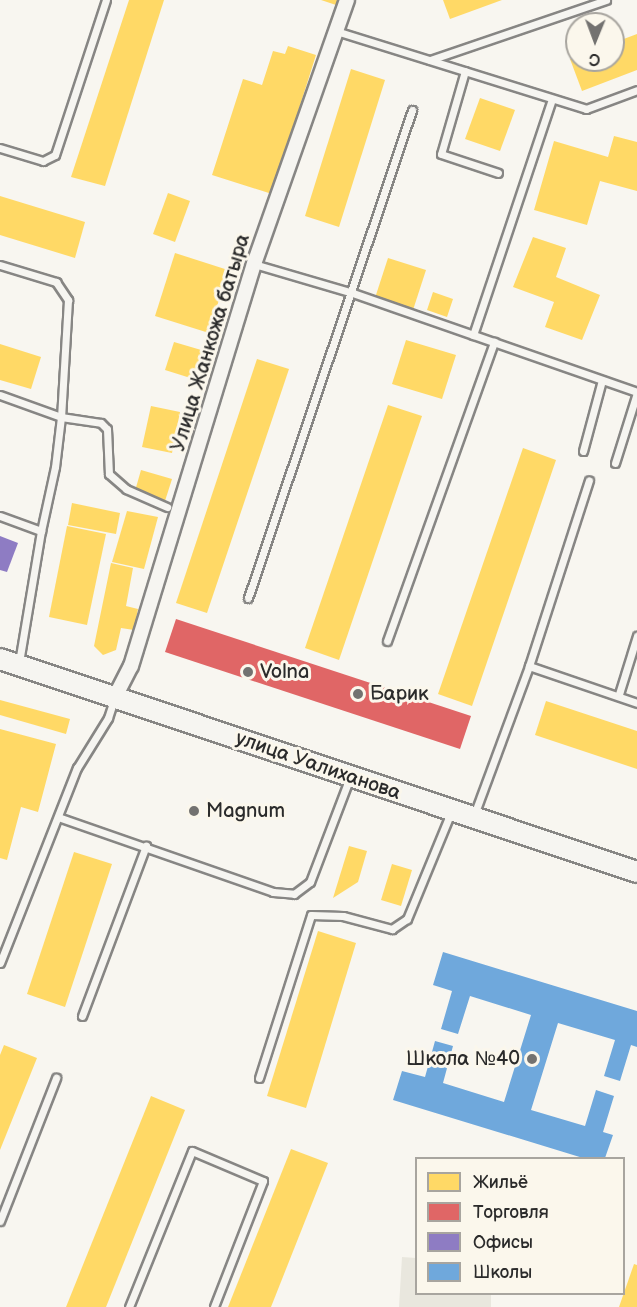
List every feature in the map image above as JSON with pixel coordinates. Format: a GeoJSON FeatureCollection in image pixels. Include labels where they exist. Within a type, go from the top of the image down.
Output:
{"type":"FeatureCollection","features":[{"type":"Feature","properties":{"kind":"main road","name":"улица Уалиханова"},"geometry":{"type":"LineString","coordinates":[[9,663],[350,776],[451,812],[473,817],[637,872]]}},
{"type":"Feature","properties":{"kind":"street","name":"Улица Жанкожа батыра"},"geometry":{"type":"LineString","coordinates":[[115,697],[131,666],[254,264],[347,0]]}},
{"type":"Feature","properties":{"kind":"lane"},"geometry":{"type":"LineString","coordinates":[[0,148],[43,161],[55,155],[105,0]]}},
{"type":"Feature","properties":{"kind":"lane"},"geometry":{"type":"LineString","coordinates":[[430,60],[606,0]]}},
{"type":"Feature","properties":{"kind":"lane"},"geometry":{"type":"LineString","coordinates":[[336,31],[586,109],[637,90]]}},
{"type":"Feature","properties":{"kind":"lane"},"geometry":{"type":"LineString","coordinates":[[465,71],[441,154],[498,173]]}},
{"type":"Feature","properties":{"kind":"lane"},"geometry":{"type":"LineString","coordinates":[[473,335],[552,99]]}},
{"type":"Feature","properties":{"kind":"lane"},"geometry":{"type":"LineString","coordinates":[[248,598],[412,110]]}},
{"type":"Feature","properties":{"kind":"lane"},"geometry":{"type":"LineString","coordinates":[[254,264],[350,292],[637,392],[615,463]]}},
{"type":"Feature","properties":{"kind":"lane"},"geometry":{"type":"LineString","coordinates":[[0,265],[56,282],[68,300],[61,417],[55,468],[9,663]]}},
{"type":"Feature","properties":{"kind":"lane"},"geometry":{"type":"LineString","coordinates":[[387,640],[494,342]]}},
{"type":"Feature","properties":{"kind":"lane"},"geometry":{"type":"LineString","coordinates":[[583,451],[602,380]]}},
{"type":"Feature","properties":{"kind":"lane"},"geometry":{"type":"LineString","coordinates":[[0,395],[61,417],[101,423],[107,429],[109,474],[126,489],[167,507]]}},
{"type":"Feature","properties":{"kind":"lane"},"geometry":{"type":"LineString","coordinates":[[473,817],[529,666],[589,480]]}},
{"type":"Feature","properties":{"kind":"lane"},"geometry":{"type":"LineString","coordinates":[[0,516],[41,531]]}},
{"type":"Feature","properties":{"kind":"lane"},"geometry":{"type":"LineString","coordinates":[[619,694],[637,636]]}},
{"type":"Feature","properties":{"kind":"lane"},"geometry":{"type":"LineString","coordinates":[[529,666],[619,694],[637,703]]}},
{"type":"Feature","properties":{"kind":"lane"},"geometry":{"type":"LineString","coordinates":[[0,963],[77,768],[108,718],[115,697]]}},
{"type":"Feature","properties":{"kind":"lane"},"geometry":{"type":"LineString","coordinates":[[58,817],[273,892],[294,894],[310,882],[350,776]]}},
{"type":"Feature","properties":{"kind":"lane"},"geometry":{"type":"LineString","coordinates":[[259,1078],[311,915],[343,916],[392,929],[407,919],[451,812]]}},
{"type":"Feature","properties":{"kind":"lane"},"geometry":{"type":"LineString","coordinates":[[82,1016],[146,846]]}},
{"type":"Feature","properties":{"kind":"lane"},"geometry":{"type":"LineString","coordinates":[[0,1221],[56,1078]]}},
{"type":"Feature","properties":{"kind":"lane"},"geometry":{"type":"LineString","coordinates":[[129,1307],[192,1151],[263,1181],[214,1307]]}},
{"type":"Feature","properties":{"kind":"shaded area"},"geometry":{"type":"Polygon","coordinates":[[[402,1257],[415,1258],[415,1295],[491,1295],[491,1307],[399,1307],[402,1257]]]}},
{"type":"Feature","properties":{"kind":"building: Жильё"},"geometry":{"type":"Polygon","coordinates":[[[129,0],[164,0],[105,186],[71,177],[129,0]]]}},
{"type":"Feature","properties":{"kind":"building: Жильё"},"geometry":{"type":"Polygon","coordinates":[[[321,0],[342,0],[339,6],[321,0]]]}},
{"type":"Feature","properties":{"kind":"building: Жильё"},"geometry":{"type":"Polygon","coordinates":[[[443,0],[502,0],[450,19],[443,0]]]}},
{"type":"Feature","properties":{"kind":"building: Жильё"},"geometry":{"type":"Polygon","coordinates":[[[637,34],[637,70],[582,91],[575,72],[625,72],[625,38],[637,34]]]}},
{"type":"Feature","properties":{"kind":"building: Жильё"},"geometry":{"type":"Polygon","coordinates":[[[288,46],[316,55],[272,194],[212,175],[243,79],[262,85],[273,51],[285,54],[288,46]]]}},
{"type":"Feature","properties":{"kind":"building: Жильё"},"geometry":{"type":"Polygon","coordinates":[[[351,69],[385,80],[339,227],[305,216],[351,69]]]}},
{"type":"Feature","properties":{"kind":"building: Жильё"},"geometry":{"type":"Polygon","coordinates":[[[480,98],[515,110],[500,151],[465,139],[480,98]]]}},
{"type":"Feature","properties":{"kind":"building: Жильё"},"geometry":{"type":"Polygon","coordinates":[[[614,136],[637,142],[637,191],[600,181],[587,225],[534,210],[554,141],[608,157],[614,136]]]}},
{"type":"Feature","properties":{"kind":"building: Жильё"},"geometry":{"type":"Polygon","coordinates":[[[168,193],[190,201],[175,242],[153,234],[168,193]]]}},
{"type":"Feature","properties":{"kind":"building: Жильё"},"geometry":{"type":"Polygon","coordinates":[[[0,196],[85,222],[75,258],[0,235],[0,196]]]}},
{"type":"Feature","properties":{"kind":"building: Жильё"},"geometry":{"type":"Polygon","coordinates":[[[533,237],[566,248],[556,277],[600,295],[582,340],[545,327],[554,302],[513,287],[533,237]]]}},
{"type":"Feature","properties":{"kind":"building: Жильё"},"geometry":{"type":"Polygon","coordinates":[[[175,253],[228,270],[209,333],[155,316],[175,253]]]}},
{"type":"Feature","properties":{"kind":"building: Жильё"},"geometry":{"type":"Polygon","coordinates":[[[388,258],[426,270],[413,310],[375,298],[388,258]]]}},
{"type":"Feature","properties":{"kind":"building: Жильё"},"geometry":{"type":"Polygon","coordinates":[[[433,292],[453,299],[447,317],[427,310],[433,292]]]}},
{"type":"Feature","properties":{"kind":"building: Жильё"},"geometry":{"type":"Polygon","coordinates":[[[406,340],[456,355],[442,399],[392,384],[406,340]]]}},
{"type":"Feature","properties":{"kind":"building: Жильё"},"geometry":{"type":"Polygon","coordinates":[[[174,342],[208,352],[200,381],[165,370],[174,342]]]}},
{"type":"Feature","properties":{"kind":"building: Жильё"},"geometry":{"type":"Polygon","coordinates":[[[0,344],[41,357],[31,389],[0,380],[0,344]]]}},
{"type":"Feature","properties":{"kind":"building: Жильё"},"geometry":{"type":"Polygon","coordinates":[[[257,359],[289,369],[207,613],[176,603],[257,359]]]}},
{"type":"Feature","properties":{"kind":"building: Жильё"},"geometry":{"type":"Polygon","coordinates":[[[388,405],[422,416],[339,660],[305,648],[388,405]]]}},
{"type":"Feature","properties":{"kind":"building: Жильё"},"geometry":{"type":"Polygon","coordinates":[[[151,406],[180,412],[172,453],[142,447],[151,406]]]}},
{"type":"Feature","properties":{"kind":"building: Жильё"},"geometry":{"type":"Polygon","coordinates":[[[523,448],[556,460],[472,706],[438,694],[523,448]]]}},
{"type":"Feature","properties":{"kind":"building: Жильё"},"geometry":{"type":"Polygon","coordinates":[[[141,470],[172,479],[165,501],[135,491],[141,470]]]}},
{"type":"Feature","properties":{"kind":"building: Жильё"},"geometry":{"type":"Polygon","coordinates":[[[72,503],[120,513],[116,534],[68,525],[72,503]]]}},
{"type":"Feature","properties":{"kind":"building: Жильё"},"geometry":{"type":"Polygon","coordinates":[[[127,511],[158,517],[144,569],[112,562],[127,511]]]}},
{"type":"Feature","properties":{"kind":"building: Жильё"},"geometry":{"type":"Polygon","coordinates":[[[67,526],[106,534],[87,625],[49,617],[67,526]]]}},
{"type":"Feature","properties":{"kind":"building: Жильё"},"geometry":{"type":"Polygon","coordinates":[[[111,563],[133,568],[126,606],[138,609],[134,630],[121,628],[116,650],[103,655],[94,646],[111,563]]]}},
{"type":"Feature","properties":{"kind":"building: Жильё"},"geometry":{"type":"Polygon","coordinates":[[[0,700],[70,719],[66,734],[0,715],[0,700]]]}},
{"type":"Feature","properties":{"kind":"building: Жильё"},"geometry":{"type":"Polygon","coordinates":[[[546,701],[637,731],[637,769],[535,735],[546,701]]]}},
{"type":"Feature","properties":{"kind":"building: Жильё"},"geometry":{"type":"Polygon","coordinates":[[[0,729],[56,744],[38,812],[21,807],[7,860],[0,858],[0,729]]]}},
{"type":"Feature","properties":{"kind":"building: Жильё"},"geometry":{"type":"Polygon","coordinates":[[[349,846],[367,851],[358,882],[333,898],[349,846]]]}},
{"type":"Feature","properties":{"kind":"building: Жильё"},"geometry":{"type":"Polygon","coordinates":[[[74,852],[112,864],[65,1007],[27,994],[74,852]]]}},
{"type":"Feature","properties":{"kind":"building: Жильё"},"geometry":{"type":"Polygon","coordinates":[[[392,864],[412,870],[401,906],[381,900],[392,864]]]}},
{"type":"Feature","properties":{"kind":"building: Жильё"},"geometry":{"type":"Polygon","coordinates":[[[318,931],[356,943],[306,1108],[267,1096],[318,931]]]}},
{"type":"Feature","properties":{"kind":"building: Жильё"},"geometry":{"type":"Polygon","coordinates":[[[4,1045],[37,1058],[0,1150],[0,1055],[4,1045]]]}},
{"type":"Feature","properties":{"kind":"building: Жильё"},"geometry":{"type":"Polygon","coordinates":[[[151,1096],[185,1110],[106,1307],[66,1307],[151,1096]]]}},
{"type":"Feature","properties":{"kind":"building: Жильё"},"geometry":{"type":"Polygon","coordinates":[[[291,1149],[328,1163],[271,1307],[228,1307],[291,1149]]]}},
{"type":"Feature","properties":{"kind":"building: Жильё"},"geometry":{"type":"Polygon","coordinates":[[[634,1264],[637,1265],[637,1307],[619,1307],[634,1264]]]}},
{"type":"Feature","properties":{"kind":"building: Торговля"},"geometry":{"type":"Polygon","coordinates":[[[176,619],[471,716],[460,749],[165,652],[176,619]]]}},
{"type":"Feature","properties":{"kind":"building: Офисы"},"geometry":{"type":"Polygon","coordinates":[[[0,536],[18,543],[7,572],[0,570],[0,536]]]}},
{"type":"Feature","properties":{"kind":"building: Школы","name":"Школа №40"},"geometry":{"type":"Polygon","coordinates":[[[443,952],[637,1011],[637,1047],[631,1045],[620,1081],[604,1076],[615,1040],[558,1023],[531,1110],[585,1126],[596,1090],[614,1096],[603,1132],[613,1135],[605,1157],[580,1157],[393,1100],[402,1071],[425,1077],[435,1041],[453,1046],[443,1083],[504,1102],[531,1015],[470,996],[458,1034],[441,1029],[452,991],[433,985],[443,952]]]}},
{"type":"Feature","properties":{"kind":"place","name":"Volna"},"geometry":{"type":"Point","coordinates":[248,672]}},
{"type":"Feature","properties":{"kind":"place","name":"Барик"},"geometry":{"type":"Point","coordinates":[358,694]}},
{"type":"Feature","properties":{"kind":"place","name":"Magnum"},"geometry":{"type":"Point","coordinates":[194,811]}},
{"type":"Feature","properties":{"kind":"place","name":"Школа №40"},"geometry":{"type":"Point","coordinates":[532,1059]}}]}
